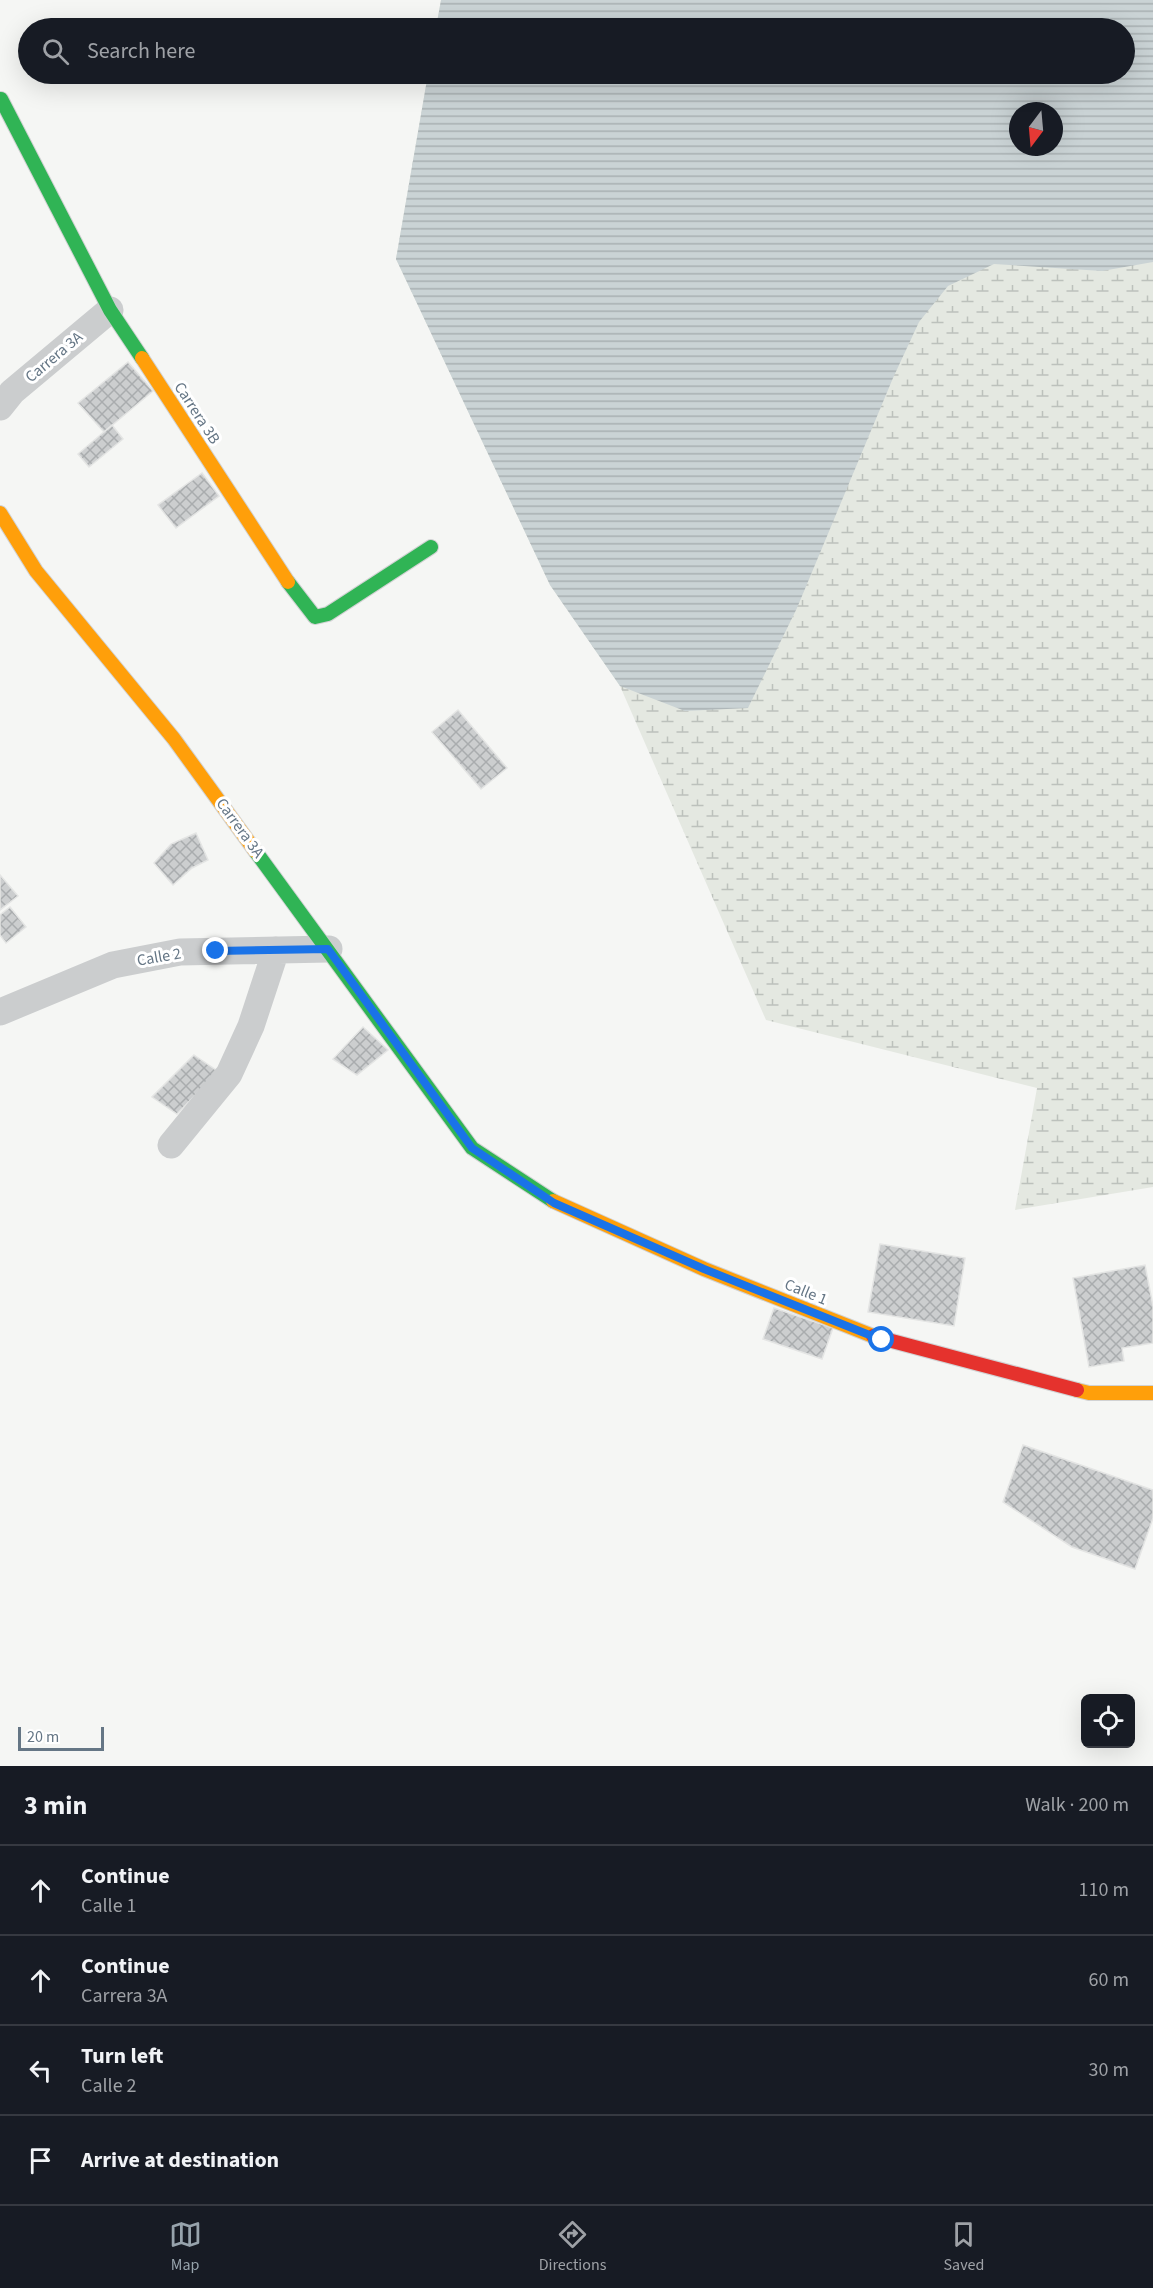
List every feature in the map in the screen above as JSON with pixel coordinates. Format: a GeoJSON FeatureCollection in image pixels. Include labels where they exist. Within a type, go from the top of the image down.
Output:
{"type":"FeatureCollection","features":[{"type":"Feature","properties":{"kind":"street","name":"Carrera 3B"},"geometry":{"type":"LineString","coordinates":[[1,99],[110,310],[300,600],[315,617],[328,614],[431,547]]}},
{"type":"Feature","properties":{"kind":"street","name":"Carrera 3A"},"geometry":{"type":"LineString","coordinates":[[0,407],[12,392],[110,310]]}},
{"type":"Feature","properties":{"kind":"street","name":"Carrera 3A"},"geometry":{"type":"LineString","coordinates":[[0,513],[36,571],[174,739],[472,1148]]}},
{"type":"Feature","properties":{"kind":"street","name":"Calle 2"},"geometry":{"type":"LineString","coordinates":[[0,1012],[113,965],[180,952],[328,949]]}},
{"type":"Feature","properties":{"kind":"street"},"geometry":{"type":"LineString","coordinates":[[171,1145],[229,1074],[251,1026],[276,950]]}},
{"type":"Feature","properties":{"kind":"street","name":"Calle 1"},"geometry":{"type":"LineString","coordinates":[[472,1148],[554,1203],[704,1269],[882,1340],[1089,1393],[1153,1393]]}},
{"type":"Feature","properties":{"kind":"green space"},"geometry":{"type":"Polygon","coordinates":[[[441,0],[1153,0],[1153,1187],[1015,1210],[1037,1088],[766,1020],[620,686],[550,585],[396,259],[426,84],[1135,84],[1135,18],[438,18],[441,0]]]}},
{"type":"Feature","properties":{"kind":"shaded area"},"geometry":{"type":"Polygon","coordinates":[[[441,0],[1153,0],[1153,262],[1102,271],[994,264],[948,286],[919,322],[893,378],[797,608],[748,708],[685,711],[620,686],[550,585],[396,259],[426,84],[1135,84],[1135,18],[438,18],[441,0]]]}},
{"type":"Feature","properties":{"kind":"building"},"geometry":{"type":"Polygon","coordinates":[[[128,362],[153,391],[104,432],[78,403],[128,362]]]}},
{"type":"Feature","properties":{"kind":"building"},"geometry":{"type":"Polygon","coordinates":[[[112,425],[123,439],[89,467],[78,454],[112,425]]]}},
{"type":"Feature","properties":{"kind":"building"},"geometry":{"type":"Polygon","coordinates":[[[202,473],[219,496],[176,528],[158,505],[202,473]]]}},
{"type":"Feature","properties":{"kind":"building"},"geometry":{"type":"Polygon","coordinates":[[[458,710],[507,768],[481,789],[432,732],[458,710]]]}},
{"type":"Feature","properties":{"kind":"building"},"geometry":{"type":"Polygon","coordinates":[[[196,833],[208,860],[192,868],[173,885],[154,863],[171,844],[196,833]]]}},
{"type":"Feature","properties":{"kind":"building"},"geometry":{"type":"Polygon","coordinates":[[[0,875],[18,896],[0,910],[0,875]]]}},
{"type":"Feature","properties":{"kind":"building"},"geometry":{"type":"Polygon","coordinates":[[[10,907],[26,927],[6,943],[0,935],[0,915],[10,907]]]}},
{"type":"Feature","properties":{"kind":"building"},"geometry":{"type":"Polygon","coordinates":[[[363,1027],[388,1050],[357,1075],[333,1059],[363,1027]]]}},
{"type":"Feature","properties":{"kind":"building"},"geometry":{"type":"Polygon","coordinates":[[[194,1055],[216,1070],[211,1079],[177,1114],[152,1097],[194,1055]]]}},
{"type":"Feature","properties":{"kind":"building"},"geometry":{"type":"Polygon","coordinates":[[[880,1244],[965,1258],[954,1326],[868,1312],[880,1244]]]}},
{"type":"Feature","properties":{"kind":"building"},"geometry":{"type":"Polygon","coordinates":[[[1145,1265],[1153,1306],[1153,1343],[1122,1348],[1124,1361],[1089,1367],[1073,1278],[1145,1265]]]}},
{"type":"Feature","properties":{"kind":"building"},"geometry":{"type":"Polygon","coordinates":[[[774,1308],[833,1328],[822,1359],[763,1339],[774,1308]]]}},
{"type":"Feature","properties":{"kind":"building"},"geometry":{"type":"Polygon","coordinates":[[[1023,1445],[1153,1490],[1153,1518],[1135,1569],[1072,1547],[1003,1502],[1023,1445]]]}},
{"type":"Feature","properties":{"kind":"traffic: fast"},"geometry":{"type":"LineString","coordinates":[[1,99],[110,310],[142,358]]}},
{"type":"Feature","properties":{"kind":"traffic: fast"},"geometry":{"type":"LineString","coordinates":[[288,582],[315,617],[328,614],[431,547]]}},
{"type":"Feature","properties":{"kind":"traffic: fast"},"geometry":{"type":"LineString","coordinates":[[256,852],[472,1148],[553,1201]]}},
{"type":"Feature","properties":{"kind":"traffic: slow"},"geometry":{"type":"LineString","coordinates":[[142,358],[288,582]]}},
{"type":"Feature","properties":{"kind":"traffic: slow"},"geometry":{"type":"LineString","coordinates":[[0,513],[36,571],[174,739],[256,852]]}},
{"type":"Feature","properties":{"kind":"traffic: slow"},"geometry":{"type":"LineString","coordinates":[[553,1201],[704,1269],[873,1336]]}},
{"type":"Feature","properties":{"kind":"traffic: slow"},"geometry":{"type":"LineString","coordinates":[[1077,1390],[1089,1393],[1153,1393]]}},
{"type":"Feature","properties":{"kind":"traffic: jam"},"geometry":{"type":"LineString","coordinates":[[873,1336],[1077,1390]]}},
{"type":"Feature","properties":{"kind":"route"},"geometry":{"type":"LineString","coordinates":[[216,951],[328,949],[472,1148],[554,1203],[704,1269],[882,1340]]}}]}
